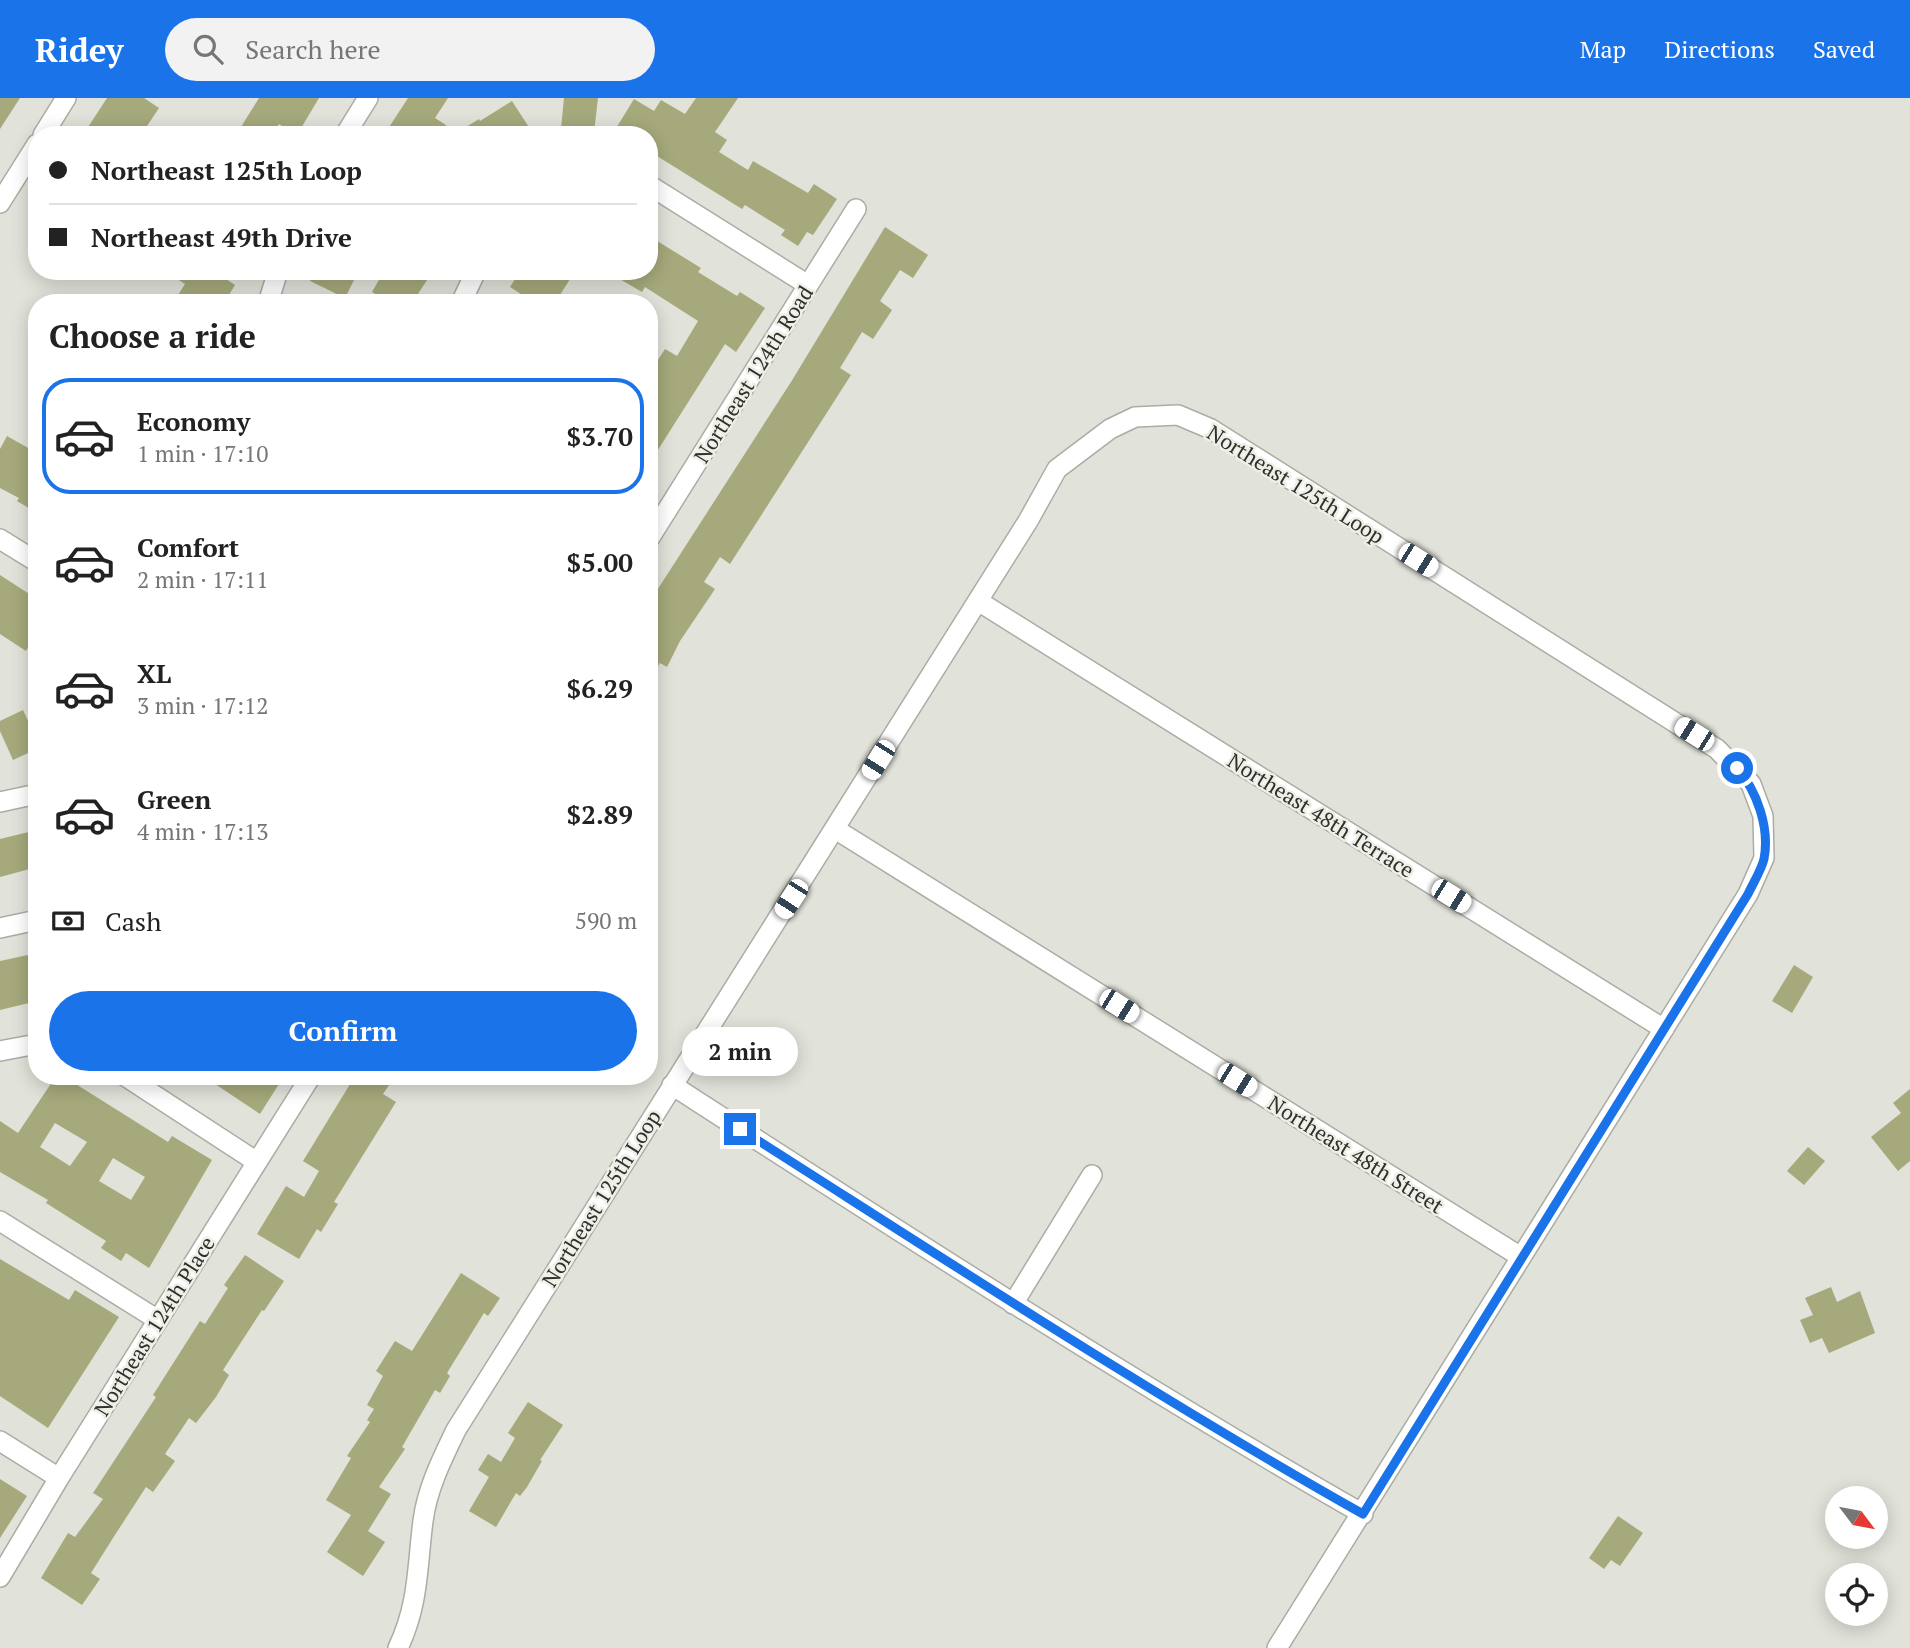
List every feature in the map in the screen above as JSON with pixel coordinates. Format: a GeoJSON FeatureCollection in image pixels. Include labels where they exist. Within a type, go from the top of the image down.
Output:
{"type":"FeatureCollection","features":[{"type":"Feature","properties":{"kind":"street"},"geometry":{"type":"LineString","coordinates":[[49,126],[66,98]]}},
{"type":"Feature","properties":{"kind":"street"},"geometry":{"type":"LineString","coordinates":[[351,126],[368,98]]}},
{"type":"Feature","properties":{"kind":"street"},"geometry":{"type":"LineString","coordinates":[[0,203],[28,158]]}},
{"type":"Feature","properties":{"kind":"street"},"geometry":{"type":"LineString","coordinates":[[658,191],[808,285]]}},
{"type":"Feature","properties":{"kind":"street","name":"Northeast 124th Road"},"geometry":{"type":"LineString","coordinates":[[658,524],[856,209]]}},
{"type":"Feature","properties":{"kind":"street","name":"Northeast 125th Loop"},"geometry":{"type":"LineString","coordinates":[[398,1648],[409,1623],[415,1594],[421,1560],[423,1520],[431,1486],[444,1454],[672,1085],[978,601],[1057,469],[1110,429],[1135,417],[1178,415],[1223,437],[1717,749],[1751,784],[1763,816],[1764,858],[1748,894],[1277,1648]]}},
{"type":"Feature","properties":{"kind":"street"},"geometry":{"type":"LineString","coordinates":[[0,539],[28,556]]}},
{"type":"Feature","properties":{"kind":"street","name":"Northeast 48th Terrace"},"geometry":{"type":"LineString","coordinates":[[978,601],[1664,1029]]}},
{"type":"Feature","properties":{"kind":"street"},"geometry":{"type":"LineString","coordinates":[[0,802],[28,796]]}},
{"type":"Feature","properties":{"kind":"street","name":"Northeast 48th Street"},"geometry":{"type":"LineString","coordinates":[[835,829],[1521,1257]]}},
{"type":"Feature","properties":{"kind":"street"},"geometry":{"type":"LineString","coordinates":[[0,928],[28,922]]}},
{"type":"Feature","properties":{"kind":"street"},"geometry":{"type":"LineString","coordinates":[[0,1051],[28,1046]]}},
{"type":"Feature","properties":{"kind":"street"},"geometry":{"type":"LineString","coordinates":[[139,1085],[257,1162]]}},
{"type":"Feature","properties":{"kind":"street","name":"Northeast 124th Place"},"geometry":{"type":"LineString","coordinates":[[0,1577],[305,1085]]}},
{"type":"Feature","properties":{"kind":"street"},"geometry":{"type":"LineString","coordinates":[[672,1085],[1013,1304],[1243,1446],[1363,1514]]}},
{"type":"Feature","properties":{"kind":"street"},"geometry":{"type":"LineString","coordinates":[[1013,1304],[1092,1175]]}},
{"type":"Feature","properties":{"kind":"street"},"geometry":{"type":"LineString","coordinates":[[0,1222],[158,1320]]}},
{"type":"Feature","properties":{"kind":"street"},"geometry":{"type":"LineString","coordinates":[[0,1441],[59,1478]]}},
{"type":"Feature","properties":{"kind":"building"},"geometry":{"type":"Polygon","coordinates":[[[0,98],[20,98],[0,129],[0,98]]]}},
{"type":"Feature","properties":{"kind":"building"},"geometry":{"type":"Polygon","coordinates":[[[107,98],[144,98],[159,108],[147,126],[89,126],[107,98]]]}},
{"type":"Feature","properties":{"kind":"building"},"geometry":{"type":"Polygon","coordinates":[[[259,98],[319,98],[302,126],[242,126],[259,98]]]}},
{"type":"Feature","properties":{"kind":"building"},"geometry":{"type":"Polygon","coordinates":[[[408,98],[448,98],[435,118],[445,126],[390,126],[408,98]]]}},
{"type":"Feature","properties":{"kind":"building"},"geometry":{"type":"Polygon","coordinates":[[[564,98],[598,98],[595,126],[561,126],[564,98]]]}},
{"type":"Feature","properties":{"kind":"building"},"geometry":{"type":"Polygon","coordinates":[[[696,98],[738,98],[715,132],[727,140],[719,152],[748,170],[753,161],[808,193],[814,184],[837,199],[813,235],[807,232],[798,246],[781,235],[785,230],[745,205],[742,209],[658,157],[658,126],[617,126],[634,99],[654,111],[661,100],[685,114],[696,98]]]}},
{"type":"Feature","properties":{"kind":"building"},"geometry":{"type":"Polygon","coordinates":[[[512,101],[528,126],[468,126],[479,119],[480,121],[512,101]]]}},
{"type":"Feature","properties":{"kind":"building"},"geometry":{"type":"Polygon","coordinates":[[[885,227],[928,255],[913,278],[900,270],[880,301],[892,310],[873,339],[862,332],[840,368],[851,375],[730,564],[720,557],[704,582],[715,589],[680,641],[667,667],[660,663],[658,666],[658,589],[791,382],[885,227]]]}},
{"type":"Feature","properties":{"kind":"building"},"geometry":{"type":"Polygon","coordinates":[[[658,242],[701,268],[698,272],[737,296],[740,292],[765,308],[736,352],[725,344],[658,450],[658,360],[665,349],[677,356],[698,321],[645,287],[642,292],[621,280],[658,280],[658,242]]]}},
{"type":"Feature","properties":{"kind":"building"},"geometry":{"type":"Polygon","coordinates":[[[179,280],[228,280],[235,285],[230,294],[179,294],[185,284],[179,280]]]}},
{"type":"Feature","properties":{"kind":"building"},"geometry":{"type":"Polygon","coordinates":[[[354,280],[347,294],[337,294],[310,281],[354,280]]]}},
{"type":"Feature","properties":{"kind":"building"},"geometry":{"type":"Polygon","coordinates":[[[379,280],[427,280],[418,294],[372,292],[379,280]]]}},
{"type":"Feature","properties":{"kind":"building"},"geometry":{"type":"Polygon","coordinates":[[[514,280],[569,280],[561,294],[521,294],[510,287],[514,280]]]}},
{"type":"Feature","properties":{"kind":"building"},"geometry":{"type":"Polygon","coordinates":[[[7,436],[28,448],[28,508],[17,501],[19,498],[0,488],[0,449],[7,436]]]}},
{"type":"Feature","properties":{"kind":"building"},"geometry":{"type":"Polygon","coordinates":[[[0,575],[28,593],[28,648],[26,651],[0,634],[0,575]]]}},
{"type":"Feature","properties":{"kind":"building"},"geometry":{"type":"Polygon","coordinates":[[[23,710],[28,721],[28,753],[13,760],[0,731],[0,721],[23,710]]]}},
{"type":"Feature","properties":{"kind":"building"},"geometry":{"type":"Polygon","coordinates":[[[28,832],[28,869],[0,877],[0,839],[28,832]]]}},
{"type":"Feature","properties":{"kind":"building"},"geometry":{"type":"Polygon","coordinates":[[[28,955],[28,1003],[0,1010],[0,961],[28,955]]]}},
{"type":"Feature","properties":{"kind":"building"},"geometry":{"type":"Polygon","coordinates":[[[1794,965],[1813,977],[1792,1013],[1772,1001],[1794,965]]]}},
{"type":"Feature","properties":{"kind":"building"},"geometry":{"type":"Polygon","coordinates":[[[50,1085],[77,1085],[168,1142],[172,1136],[212,1160],[149,1268],[126,1253],[121,1261],[101,1248],[106,1241],[46,1203],[48,1200],[0,1172],[0,1121],[18,1133],[50,1085]],[[55,1123],[40,1147],[70,1166],[87,1142],[55,1123]],[[113,1158],[99,1181],[131,1200],[145,1177],[113,1158]]]}},
{"type":"Feature","properties":{"kind":"building"},"geometry":{"type":"Polygon","coordinates":[[[216,1085],[278,1085],[260,1114],[216,1085]]]}},
{"type":"Feature","properties":{"kind":"building"},"geometry":{"type":"Polygon","coordinates":[[[349,1085],[389,1085],[383,1094],[396,1102],[334,1202],[338,1204],[321,1232],[317,1229],[299,1259],[257,1234],[286,1186],[304,1197],[319,1171],[303,1161],[349,1085]]]}},
{"type":"Feature","properties":{"kind":"building"},"geometry":{"type":"Polygon","coordinates":[[[1910,1089],[1910,1161],[1898,1171],[1871,1137],[1901,1113],[1893,1103],[1910,1089]]]}},
{"type":"Feature","properties":{"kind":"building"},"geometry":{"type":"Polygon","coordinates":[[[1808,1147],[1825,1161],[1804,1185],[1787,1171],[1808,1147]]]}},
{"type":"Feature","properties":{"kind":"building"},"geometry":{"type":"Polygon","coordinates":[[[245,1255],[284,1281],[223,1370],[229,1375],[216,1397],[196,1423],[189,1418],[165,1454],[175,1461],[153,1492],[146,1487],[113,1538],[91,1573],[100,1579],[82,1605],[41,1578],[68,1533],[75,1537],[103,1499],[93,1493],[156,1397],[153,1395],[200,1321],[205,1324],[228,1288],[224,1285],[245,1255]]]}},
{"type":"Feature","properties":{"kind":"building"},"geometry":{"type":"Polygon","coordinates":[[[0,1259],[69,1300],[75,1290],[119,1317],[48,1428],[0,1396],[0,1259]]]}},
{"type":"Feature","properties":{"kind":"building"},"geometry":{"type":"Polygon","coordinates":[[[461,1273],[500,1298],[488,1316],[484,1313],[447,1373],[450,1376],[440,1393],[435,1390],[402,1447],[405,1449],[379,1487],[391,1494],[368,1531],[385,1542],[363,1576],[327,1552],[351,1515],[326,1500],[351,1458],[347,1456],[370,1422],[367,1420],[374,1409],[367,1405],[383,1376],[376,1371],[395,1341],[412,1351],[461,1273]]]}},
{"type":"Feature","properties":{"kind":"building"},"geometry":{"type":"Polygon","coordinates":[[[1831,1287],[1837,1302],[1860,1291],[1875,1333],[1829,1353],[1822,1338],[1810,1343],[1800,1320],[1813,1315],[1805,1298],[1831,1287]]]}},
{"type":"Feature","properties":{"kind":"building"},"geometry":{"type":"Polygon","coordinates":[[[528,1402],[563,1425],[540,1460],[542,1461],[527,1487],[520,1496],[516,1493],[496,1527],[469,1511],[489,1477],[478,1470],[488,1454],[501,1462],[515,1438],[508,1433],[528,1402]]]}},
{"type":"Feature","properties":{"kind":"building"},"geometry":{"type":"Polygon","coordinates":[[[0,1479],[27,1496],[0,1538],[0,1479]]]}},
{"type":"Feature","properties":{"kind":"building"},"geometry":{"type":"Polygon","coordinates":[[[1618,1516],[1643,1533],[1620,1566],[1611,1560],[1604,1569],[1589,1558],[1618,1516]]]}},
{"type":"Feature","properties":{"kind":"route"},"geometry":{"type":"LineString","coordinates":[[740,1129],[1013,1304],[1243,1446],[1363,1514],[1748,894],[1764,858],[1763,816],[1751,784],[1737,768]]}}]}
